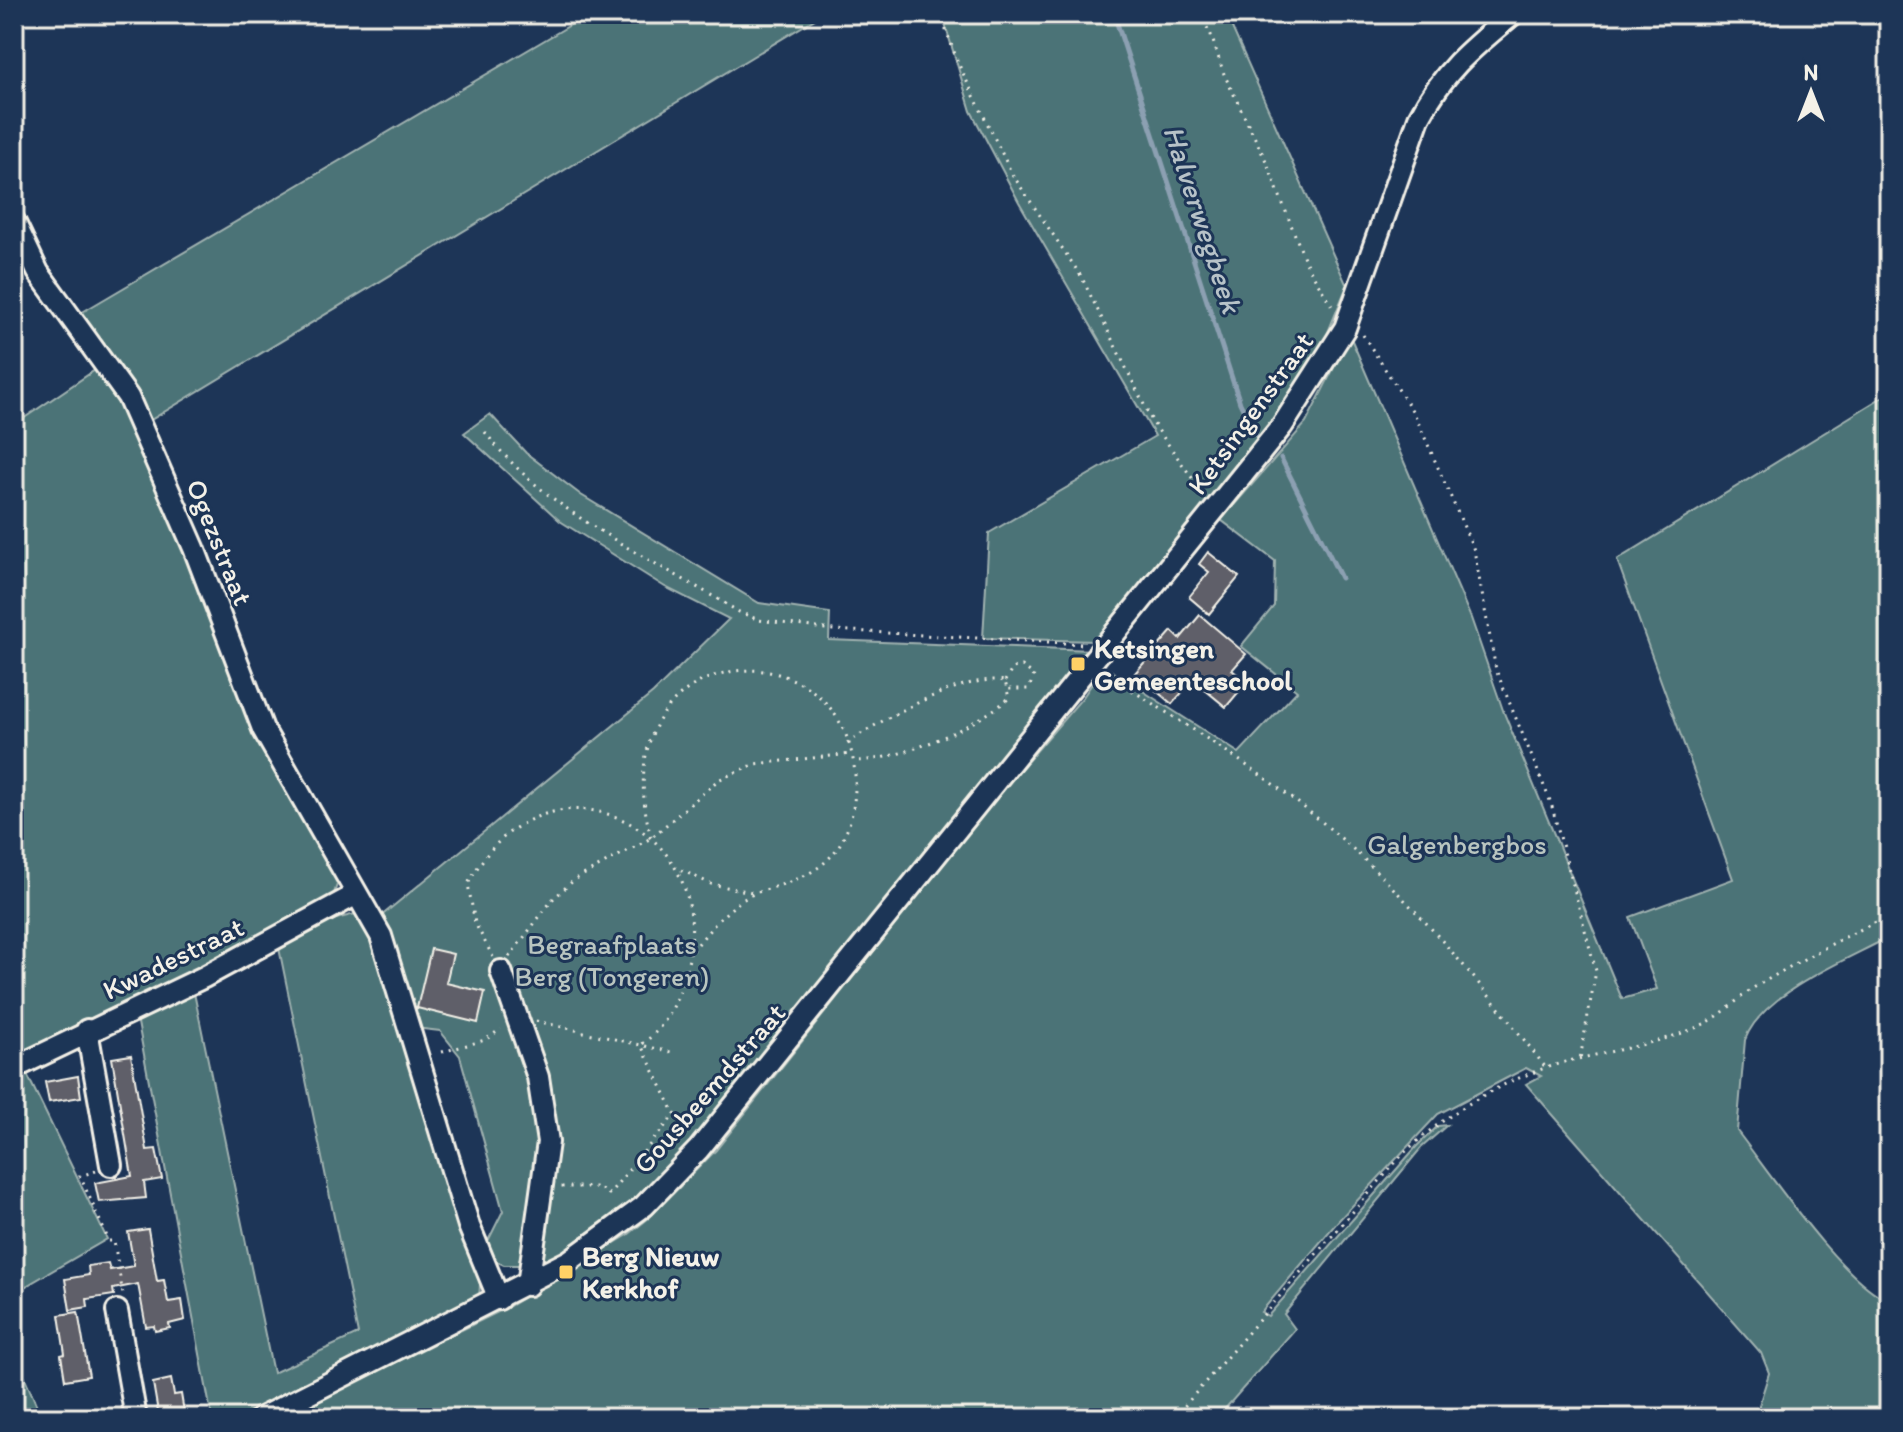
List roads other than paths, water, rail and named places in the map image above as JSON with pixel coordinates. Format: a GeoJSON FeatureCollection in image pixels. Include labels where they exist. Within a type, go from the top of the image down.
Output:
{"type":"FeatureCollection","features":[{"type":"Feature","properties":{"kind":"street","name":"Ketsingenstraat"},"geometry":{"type":"LineString","coordinates":[[1091,664],[1282,426],[1347,322],[1419,118],[1434,90],[1455,62],[1513,14]]}},
{"type":"Feature","properties":{"kind":"street","name":"Ogezstraat"},"geometry":{"type":"LineString","coordinates":[[14,221],[38,272],[128,397],[194,548],[263,729],[381,936],[469,1226],[499,1299]]}},
{"type":"Feature","properties":{"kind":"street","name":"Gousbeemdstraat"},"geometry":{"type":"LineString","coordinates":[[261,1418],[528,1285],[586,1250],[644,1206],[699,1149],[1091,664]]}},
{"type":"Feature","properties":{"kind":"street","name":"Kwadestraat"},"geometry":{"type":"LineString","coordinates":[[14,1068],[87,1030],[204,977],[355,895]]}},
{"type":"Feature","properties":{"kind":"street"},"geometry":{"type":"LineString","coordinates":[[501,971],[538,1077],[548,1142],[528,1285]]}},
{"type":"Feature","properties":{"kind":"street"},"geometry":{"type":"LineString","coordinates":[[87,1030],[111,1165]]}},
{"type":"Feature","properties":{"kind":"street"},"geometry":{"type":"LineString","coordinates":[[119,1311],[136,1418]]}},
{"type":"Feature","properties":{"kind":"waterway","name":"Halverwegbeek"},"geometry":{"type":"LineString","coordinates":[[1114,14],[1240,403],[1256,435]]}},
{"type":"Feature","properties":{"kind":"waterway","name":"Halverwegbeek"},"geometry":{"type":"LineString","coordinates":[[1281,458],[1341,578]]}},
{"type":"Feature","properties":{"kind":"place","name":"Ketsingen Gemeenteschool"},"geometry":{"type":"Point","coordinates":[1078,664]}},
{"type":"Feature","properties":{"kind":"place","name":"Berg Nieuw Kerkhof"},"geometry":{"type":"Point","coordinates":[566,1272]}},
{"type":"Feature","properties":{"kind":"park label","name":"Galgenbergbos"},"geometry":{"type":"Point","coordinates":[1457,844]}},
{"type":"Feature","properties":{"kind":"park label","name":"Begraafplaats Berg (Tongeren)"},"geometry":{"type":"Point","coordinates":[612,960]}}]}
